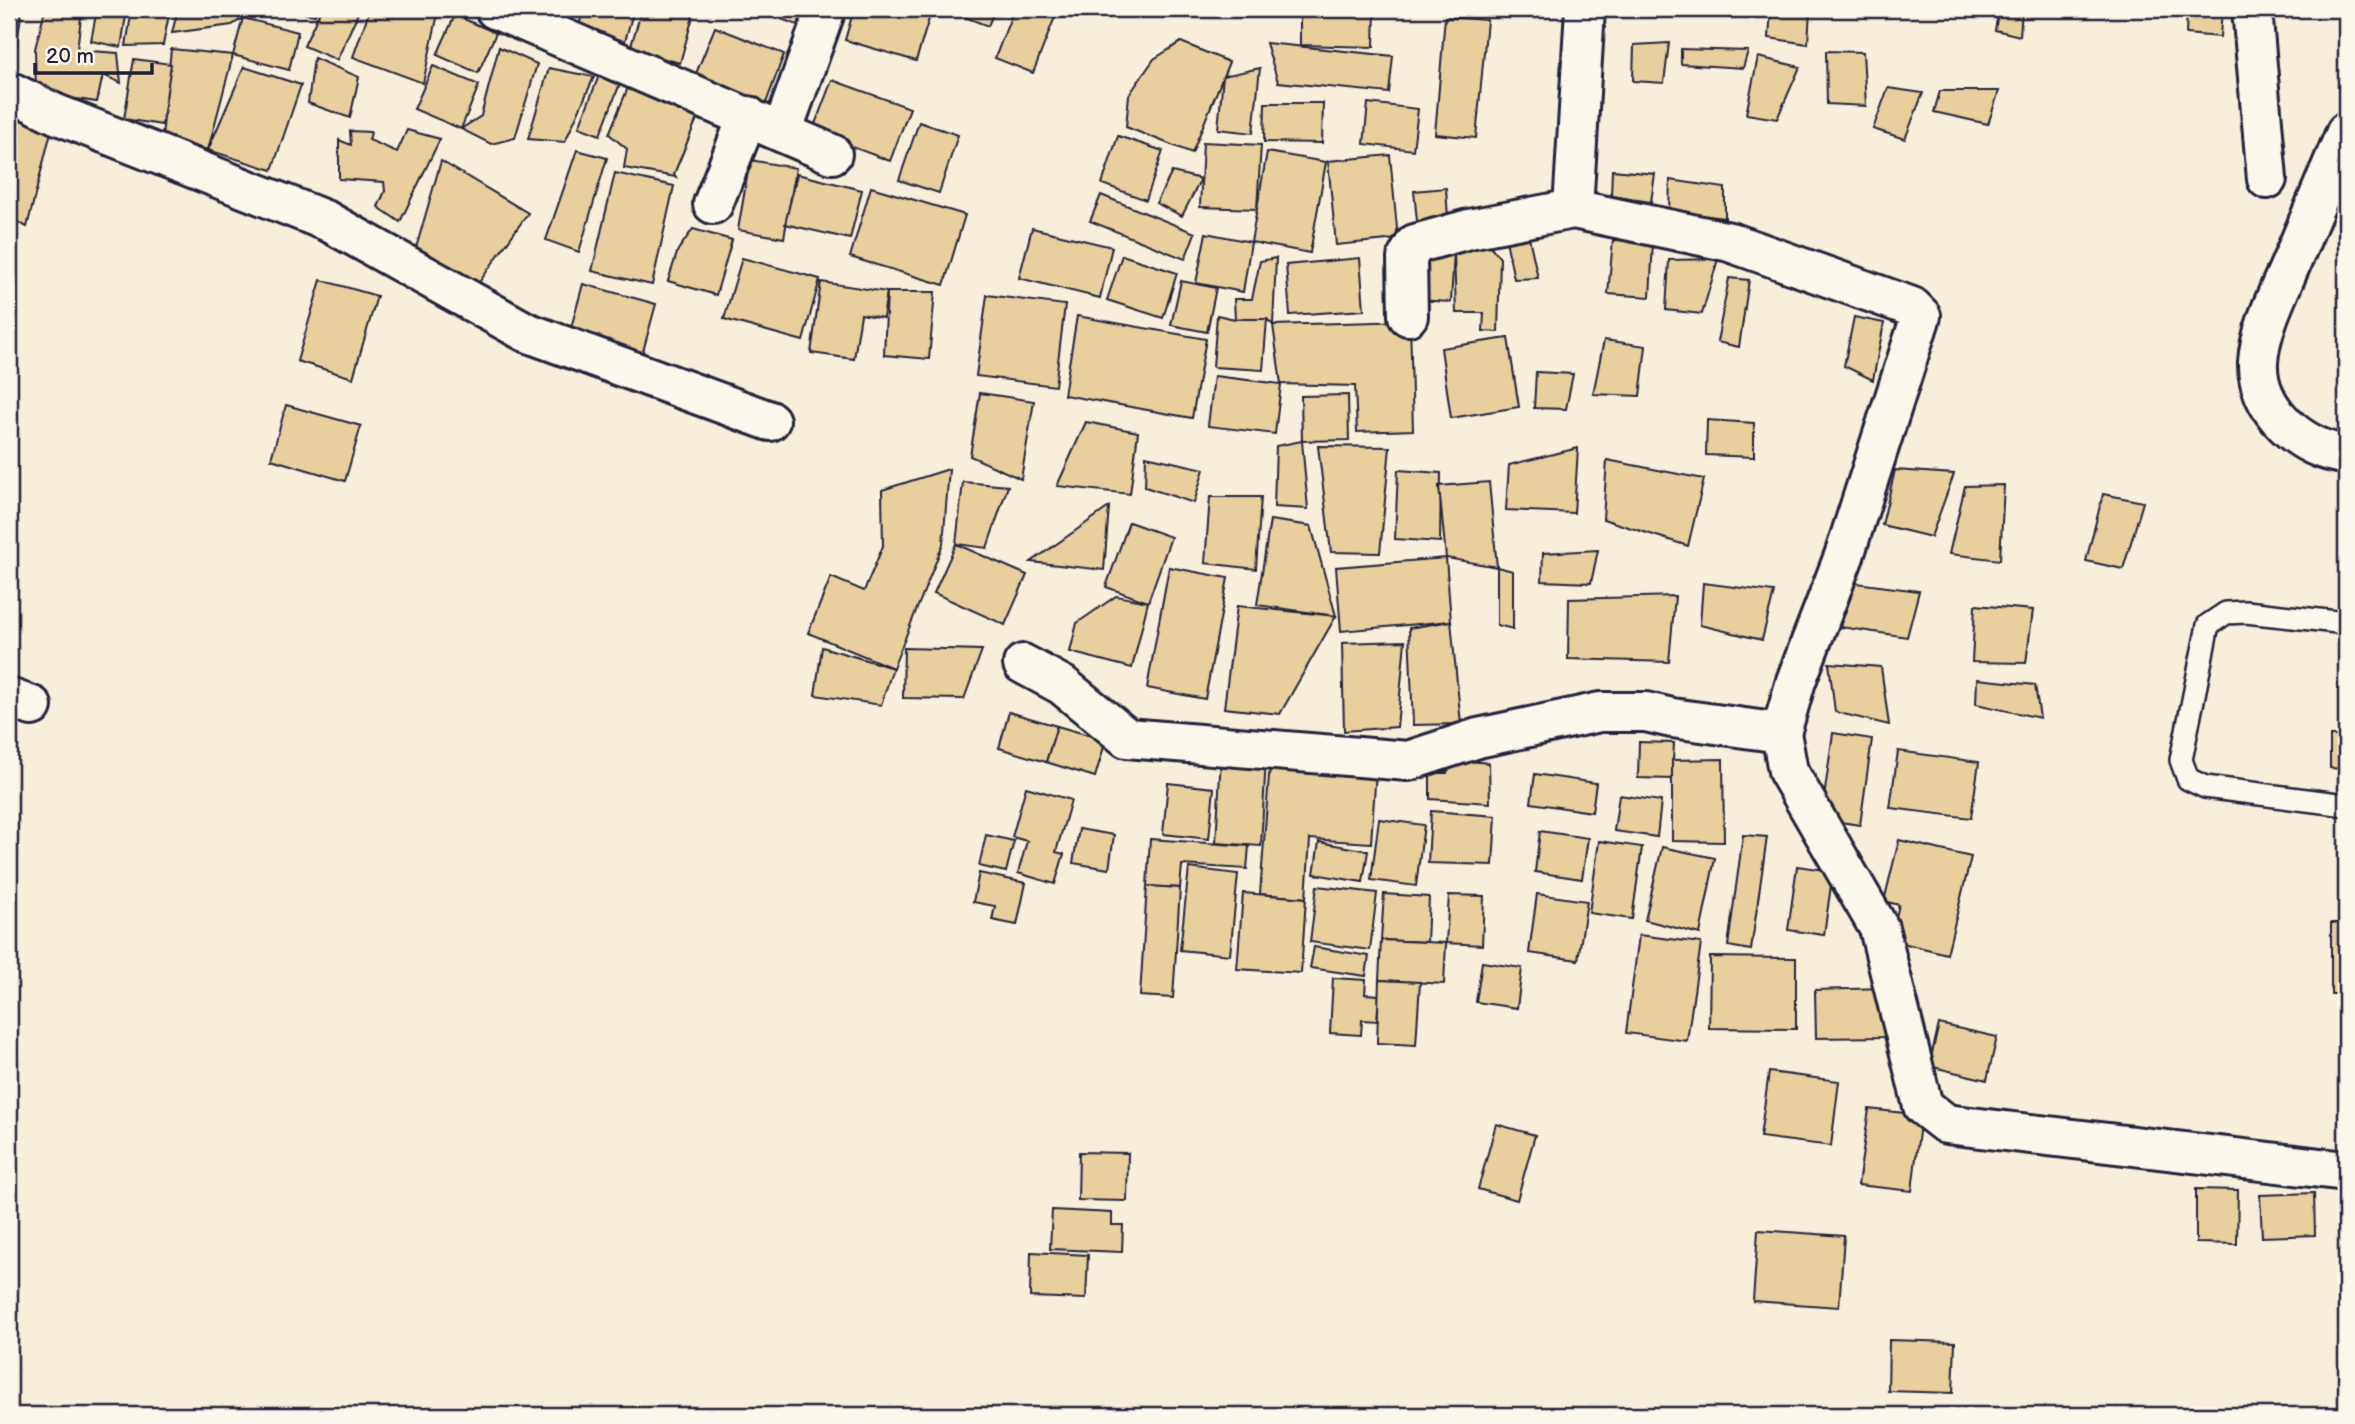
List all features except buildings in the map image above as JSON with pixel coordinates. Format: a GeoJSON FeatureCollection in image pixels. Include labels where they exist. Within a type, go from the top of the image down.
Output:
{"type":"FeatureCollection","features":[{"type":"Feature","properties":{"kind":"street"},"geometry":{"type":"LineString","coordinates":[[495,9],[832,154]]}},
{"type":"Feature","properties":{"kind":"street"},"geometry":{"type":"LineString","coordinates":[[782,132],[827,9]]}},
{"type":"Feature","properties":{"kind":"street"},"geometry":{"type":"LineString","coordinates":[[1573,209],[1586,9]]}},
{"type":"Feature","properties":{"kind":"street"},"geometry":{"type":"LineString","coordinates":[[2252,9],[2267,179]]}},
{"type":"Feature","properties":{"kind":"street"},"geometry":{"type":"LineString","coordinates":[[9,91],[56,114],[327,221],[526,332],[770,421]]}},
{"type":"Feature","properties":{"kind":"street"},"geometry":{"type":"LineString","coordinates":[[713,204],[748,116]]}},
{"type":"Feature","properties":{"kind":"street"},"geometry":{"type":"LineString","coordinates":[[2346,132],[2280,288],[2260,341],[2258,365],[2264,393],[2281,423],[2302,439],[2346,454]]}},
{"type":"Feature","properties":{"kind":"street"},"geometry":{"type":"LineString","coordinates":[[1408,316],[1406,258],[1415,244],[1458,231],[1573,209],[1730,242],[1912,307],[1921,316],[1844,556],[1796,681],[1781,733],[1788,771],[1879,928],[1923,1106],[1946,1125],[2346,1171]]}},
{"type":"Feature","properties":{"kind":"street"},"geometry":{"type":"LineString","coordinates":[[1023,664],[1062,685],[1127,738],[1408,761],[1478,738],[1600,712],[1646,712],[1781,733]]}},
{"type":"Feature","properties":{"kind":"lane"},"geometry":{"type":"LineString","coordinates":[[2346,623],[2246,612],[2226,613],[2208,625],[2181,760],[2188,779],[2205,787],[2346,805]]}}]}
